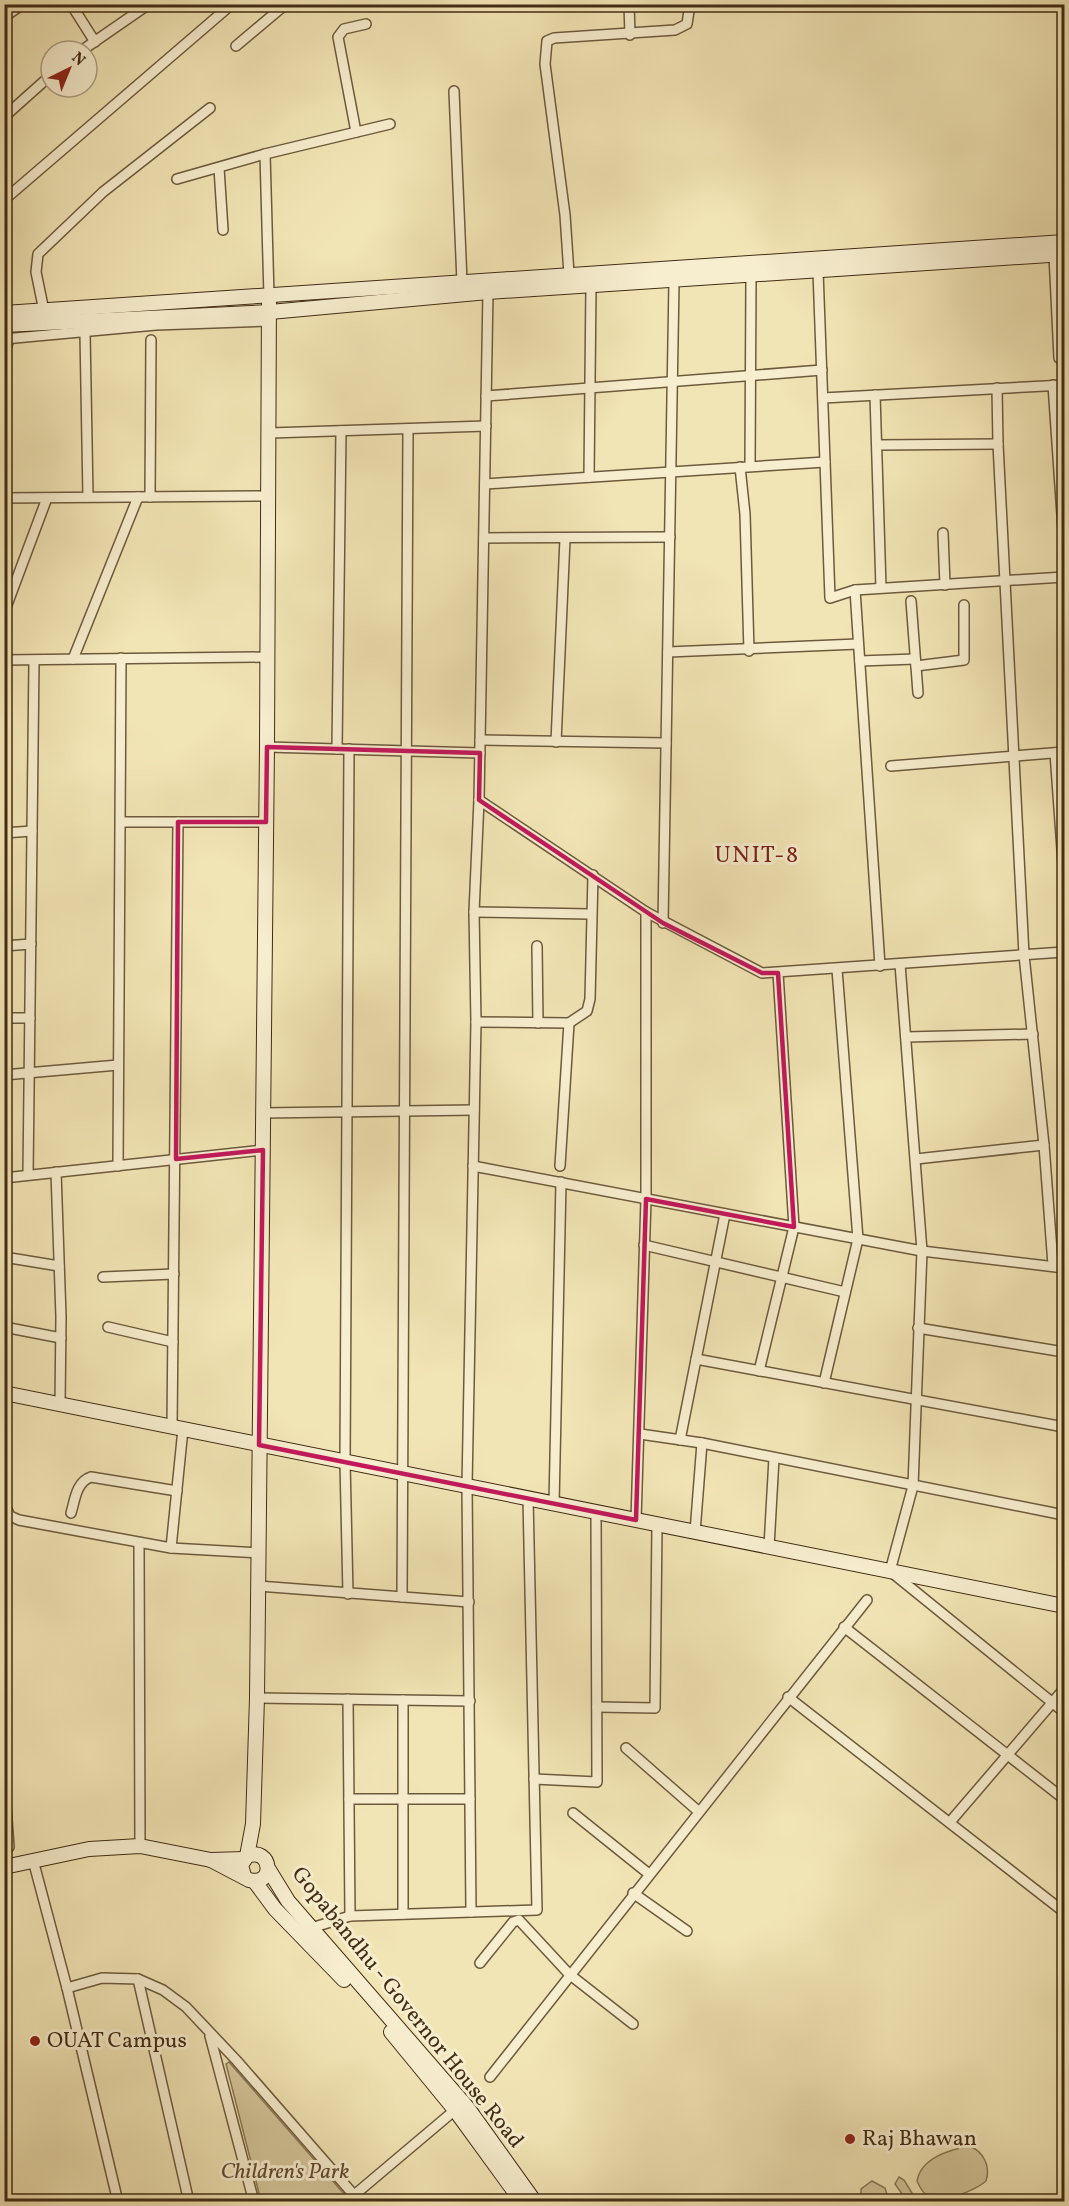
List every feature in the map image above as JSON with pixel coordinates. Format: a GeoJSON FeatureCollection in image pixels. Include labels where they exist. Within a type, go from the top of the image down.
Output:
{"type":"FeatureCollection","features":[{"type":"Feature","properties":{"kind":"street"},"geometry":{"type":"LineString","coordinates":[[4,17],[23,4]]}},
{"type":"Feature","properties":{"kind":"street"},"geometry":{"type":"LineString","coordinates":[[71,4],[93,39]]}},
{"type":"Feature","properties":{"kind":"street"},"geometry":{"type":"LineString","coordinates":[[4,200],[231,4]]}},
{"type":"Feature","properties":{"kind":"street"},"geometry":{"type":"LineString","coordinates":[[236,46],[286,4]]}},
{"type":"Feature","properties":{"kind":"street"},"geometry":{"type":"LineString","coordinates":[[629,4],[630,35]]}},
{"type":"Feature","properties":{"kind":"street"},"geometry":{"type":"LineString","coordinates":[[569,274],[565,215],[545,64],[547,41],[554,38],[630,35],[683,28],[688,20],[690,4]]}},
{"type":"Feature","properties":{"kind":"street"},"geometry":{"type":"LineString","coordinates":[[99,39],[148,5]]}},
{"type":"Feature","properties":{"kind":"street"},"geometry":{"type":"LineString","coordinates":[[356,132],[338,37],[344,29],[366,24]]}},
{"type":"Feature","properties":{"kind":"street"},"geometry":{"type":"LineString","coordinates":[[4,117],[39,86]]}},
{"type":"Feature","properties":{"kind":"street"},"geometry":{"type":"LineString","coordinates":[[454,90],[462,282]]}},
{"type":"Feature","properties":{"kind":"street"},"geometry":{"type":"LineString","coordinates":[[44,311],[36,272],[38,254],[103,192],[210,108]]}},
{"type":"Feature","properties":{"kind":"street"},"geometry":{"type":"LineString","coordinates":[[177,179],[265,154],[390,124]]}},
{"type":"Feature","properties":{"kind":"street"},"geometry":{"type":"LineString","coordinates":[[249,1879],[241,1865],[245,1858],[253,1824],[257,1698],[267,747],[265,657],[270,433],[270,316],[265,154]]}},
{"type":"Feature","properties":{"kind":"street"},"geometry":{"type":"LineString","coordinates":[[219,168],[223,230]]}},
{"type":"Feature","properties":{"kind":"street"},"geometry":{"type":"LineString","coordinates":[[4,313],[1065,242]]}},
{"type":"Feature","properties":{"kind":"street"},"geometry":{"type":"LineString","coordinates":[[6,334],[85,333],[270,316],[488,292],[674,282],[1059,254],[1059,358]]}},
{"type":"Feature","properties":{"kind":"street"},"geometry":{"type":"LineString","coordinates":[[818,271],[831,598],[855,590],[1065,578]]}},
{"type":"Feature","properties":{"kind":"street"},"geometry":{"type":"LineString","coordinates":[[749,651],[745,466],[751,376],[751,276]]}},
{"type":"Feature","properties":{"kind":"street"},"geometry":{"type":"LineString","coordinates":[[663,923],[674,282]]}},
{"type":"Feature","properties":{"kind":"street"},"geometry":{"type":"LineString","coordinates":[[589,477],[591,285]]}},
{"type":"Feature","properties":{"kind":"street"},"geometry":{"type":"LineString","coordinates":[[471,1912],[467,1486],[476,1022],[474,912],[479,800],[488,292]]}},
{"type":"Feature","properties":{"kind":"street"},"geometry":{"type":"LineString","coordinates":[[6,334],[270,316]]}},
{"type":"Feature","properties":{"kind":"street"},"geometry":{"type":"LineString","coordinates":[[85,333],[88,497]]}},
{"type":"Feature","properties":{"kind":"street"},"geometry":{"type":"LineString","coordinates":[[4,354],[6,334]]}},
{"type":"Feature","properties":{"kind":"street"},"geometry":{"type":"LineString","coordinates":[[150,497],[151,340]]}},
{"type":"Feature","properties":{"kind":"street"},"geometry":{"type":"LineString","coordinates":[[486,396],[822,370]]}},
{"type":"Feature","properties":{"kind":"street"},"geometry":{"type":"LineString","coordinates":[[1053,385],[1065,544]]}},
{"type":"Feature","properties":{"kind":"street"},"geometry":{"type":"LineString","coordinates":[[823,398],[1065,385]]}},
{"type":"Feature","properties":{"kind":"street"},"geometry":{"type":"LineString","coordinates":[[997,388],[1024,955],[1044,1145],[1053,1265]]}},
{"type":"Feature","properties":{"kind":"street"},"geometry":{"type":"LineString","coordinates":[[875,395],[881,588]]}},
{"type":"Feature","properties":{"kind":"street"},"geometry":{"type":"LineString","coordinates":[[270,433],[486,426]]}},
{"type":"Feature","properties":{"kind":"street"},"geometry":{"type":"LineString","coordinates":[[402,1597],[408,429]]}},
{"type":"Feature","properties":{"kind":"street"},"geometry":{"type":"LineString","coordinates":[[337,749],[341,431]]}},
{"type":"Feature","properties":{"kind":"street"},"geometry":{"type":"LineString","coordinates":[[878,445],[998,444]]}},
{"type":"Feature","properties":{"kind":"street"},"geometry":{"type":"LineString","coordinates":[[485,484],[825,462]]}},
{"type":"Feature","properties":{"kind":"street"},"geometry":{"type":"LineString","coordinates":[[4,498],[268,496]]}},
{"type":"Feature","properties":{"kind":"street"},"geometry":{"type":"LineString","coordinates":[[72,659],[138,497]]}},
{"type":"Feature","properties":{"kind":"street"},"geometry":{"type":"LineString","coordinates":[[4,613],[47,498]]}},
{"type":"Feature","properties":{"kind":"street"},"geometry":{"type":"LineString","coordinates":[[943,533],[945,585]]}},
{"type":"Feature","properties":{"kind":"street"},"geometry":{"type":"LineString","coordinates":[[484,538],[670,537]]}},
{"type":"Feature","properties":{"kind":"street"},"geometry":{"type":"LineString","coordinates":[[556,741],[565,539]]}},
{"type":"Feature","properties":{"kind":"street"},"geometry":{"type":"LineString","coordinates":[[855,590],[880,966]]}},
{"type":"Feature","properties":{"kind":"street"},"geometry":{"type":"LineString","coordinates":[[911,601],[918,693]]}},
{"type":"Feature","properties":{"kind":"street"},"geometry":{"type":"LineString","coordinates":[[860,661],[964,660],[964,605]]}},
{"type":"Feature","properties":{"kind":"street"},"geometry":{"type":"LineString","coordinates":[[668,652],[749,651],[858,644]]}},
{"type":"Feature","properties":{"kind":"street"},"geometry":{"type":"LineString","coordinates":[[4,660],[265,657]]}},
{"type":"Feature","properties":{"kind":"street"},"geometry":{"type":"LineString","coordinates":[[118,1166],[122,822],[121,658]]}},
{"type":"Feature","properties":{"kind":"street"},"geometry":{"type":"LineString","coordinates":[[28,1175],[34,661]]}},
{"type":"Feature","properties":{"kind":"street"},"geometry":{"type":"LineString","coordinates":[[480,740],[666,743]]}},
{"type":"Feature","properties":{"kind":"street"},"geometry":{"type":"LineString","coordinates":[[267,747],[480,753]]}},
{"type":"Feature","properties":{"kind":"street"},"geometry":{"type":"LineString","coordinates":[[348,1594],[345,1462],[350,749]]}},
{"type":"Feature","properties":{"kind":"street"},"geometry":{"type":"LineString","coordinates":[[891,766],[1060,753],[1065,877]]}},
{"type":"Feature","properties":{"kind":"street"},"geometry":{"type":"LineString","coordinates":[[479,800],[663,923],[762,973],[1065,952]]}},
{"type":"Feature","properties":{"kind":"street"},"geometry":{"type":"LineString","coordinates":[[122,822],[266,822]]}},
{"type":"Feature","properties":{"kind":"street"},"geometry":{"type":"LineString","coordinates":[[171,1548],[177,1491],[173,1342],[178,822]]}},
{"type":"Feature","properties":{"kind":"street"},"geometry":{"type":"LineString","coordinates":[[4,833],[32,831]]}},
{"type":"Feature","properties":{"kind":"street"},"geometry":{"type":"LineString","coordinates":[[476,1022],[568,1023],[581,1017],[589,1007],[592,875]]}},
{"type":"Feature","properties":{"kind":"street"},"geometry":{"type":"LineString","coordinates":[[474,912],[590,914]]}},
{"type":"Feature","properties":{"kind":"street"},"geometry":{"type":"LineString","coordinates":[[636,1520],[646,1199],[646,912]]}},
{"type":"Feature","properties":{"kind":"street"},"geometry":{"type":"LineString","coordinates":[[4,946],[31,944]]}},
{"type":"Feature","properties":{"kind":"street"},"geometry":{"type":"LineString","coordinates":[[537,946],[538,1023]]}},
{"type":"Feature","properties":{"kind":"street"},"geometry":{"type":"LineString","coordinates":[[890,1571],[913,1486],[922,1251],[900,964]]}},
{"type":"Feature","properties":{"kind":"street"},"geometry":{"type":"LineString","coordinates":[[824,1383],[858,1239],[837,969]]}},
{"type":"Feature","properties":{"kind":"street"},"geometry":{"type":"LineString","coordinates":[[759,1371],[794,1227],[778,973]]}},
{"type":"Feature","properties":{"kind":"street"},"geometry":{"type":"LineString","coordinates":[[4,1018],[30,1018]]}},
{"type":"Feature","properties":{"kind":"street"},"geometry":{"type":"LineString","coordinates":[[560,1166],[568,1023]]}},
{"type":"Feature","properties":{"kind":"street"},"geometry":{"type":"LineString","coordinates":[[906,1037],[1033,1034]]}},
{"type":"Feature","properties":{"kind":"street"},"geometry":{"type":"LineString","coordinates":[[4,1075],[118,1065]]}},
{"type":"Feature","properties":{"kind":"street"},"geometry":{"type":"LineString","coordinates":[[263,1113],[474,1110]]}},
{"type":"Feature","properties":{"kind":"street"},"geometry":{"type":"LineString","coordinates":[[916,1159],[1044,1145]]}},
{"type":"Feature","properties":{"kind":"street"},"geometry":{"type":"LineString","coordinates":[[4,1178],[263,1150]]}},
{"type":"Feature","properties":{"kind":"street"},"geometry":{"type":"LineString","coordinates":[[473,1166],[922,1251],[1065,1268]]}},
{"type":"Feature","properties":{"kind":"street"},"geometry":{"type":"LineString","coordinates":[[56,1172],[61,1338],[60,1405]]}},
{"type":"Feature","properties":{"kind":"street"},"geometry":{"type":"LineString","coordinates":[[554,1504],[561,1182]]}},
{"type":"Feature","properties":{"kind":"street"},"geometry":{"type":"LineString","coordinates":[[680,1440],[725,1214]]}},
{"type":"Feature","properties":{"kind":"street"},"geometry":{"type":"LineString","coordinates":[[644,1245],[845,1292]]}},
{"type":"Feature","properties":{"kind":"street"},"geometry":{"type":"LineString","coordinates":[[4,1257],[59,1266]]}},
{"type":"Feature","properties":{"kind":"street"},"geometry":{"type":"LineString","coordinates":[[103,1277],[174,1274]]}},
{"type":"Feature","properties":{"kind":"street"},"geometry":{"type":"LineString","coordinates":[[4,1327],[61,1338]]}},
{"type":"Feature","properties":{"kind":"street"},"geometry":{"type":"LineString","coordinates":[[108,1328],[173,1342]]}},
{"type":"Feature","properties":{"kind":"street"},"geometry":{"type":"LineString","coordinates":[[918,1328],[1065,1352]]}},
{"type":"Feature","properties":{"kind":"street"},"geometry":{"type":"LineString","coordinates":[[696,1359],[1065,1427]]}},
{"type":"Feature","properties":{"kind":"street"},"geometry":{"type":"LineString","coordinates":[[4,1394],[1065,1606]]}},
{"type":"Feature","properties":{"kind":"street"},"geometry":{"type":"LineString","coordinates":[[640,1434],[702,1443],[1065,1515]]}},
{"type":"Feature","properties":{"kind":"street"},"geometry":{"type":"LineString","coordinates":[[695,1532],[702,1443]]}},
{"type":"Feature","properties":{"kind":"street"},"geometry":{"type":"LineString","coordinates":[[769,1547],[774,1458]]}},
{"type":"Feature","properties":{"kind":"street"},"geometry":{"type":"LineString","coordinates":[[71,1513],[78,1488],[85,1479],[91,1477],[177,1491]]}},
{"type":"Feature","properties":{"kind":"street"},"geometry":{"type":"LineString","coordinates":[[306,1932],[350,1916],[537,1910],[528,1498]]}},
{"type":"Feature","properties":{"kind":"street"},"geometry":{"type":"LineString","coordinates":[[4,1503],[10,1516],[19,1520],[171,1548],[259,1553]]}},
{"type":"Feature","properties":{"kind":"street"},"geometry":{"type":"LineString","coordinates":[[534,1779],[597,1782],[596,1512]]}},
{"type":"Feature","properties":{"kind":"street"},"geometry":{"type":"LineString","coordinates":[[597,1707],[655,1708],[657,1524]]}},
{"type":"Feature","properties":{"kind":"street"},"geometry":{"type":"LineString","coordinates":[[139,1543],[140,1846]]}},
{"type":"Feature","properties":{"kind":"street"},"geometry":{"type":"LineString","coordinates":[[890,1571],[1065,1712]]}},
{"type":"Feature","properties":{"kind":"street"},"geometry":{"type":"LineString","coordinates":[[258,1586],[469,1602]]}},
{"type":"Feature","properties":{"kind":"street"},"geometry":{"type":"LineString","coordinates":[[490,2077],[633,1893],[867,1600]]}},
{"type":"Feature","properties":{"kind":"street"},"geometry":{"type":"LineString","coordinates":[[844,1627],[1065,1799]]}},
{"type":"Feature","properties":{"kind":"street"},"geometry":{"type":"LineString","coordinates":[[950,1822],[1065,1689]]}},
{"type":"Feature","properties":{"kind":"street"},"geometry":{"type":"LineString","coordinates":[[788,1697],[1065,1912]]}},
{"type":"Feature","properties":{"kind":"street"},"geometry":{"type":"LineString","coordinates":[[257,1698],[470,1701]]}},
{"type":"Feature","properties":{"kind":"street"},"geometry":{"type":"LineString","coordinates":[[348,1699],[350,1916]]}},
{"type":"Feature","properties":{"kind":"street"},"geometry":{"type":"LineString","coordinates":[[403,1700],[403,1914]]}},
{"type":"Feature","properties":{"kind":"street"},"geometry":{"type":"LineString","coordinates":[[626,1748],[698,1811]]}},
{"type":"Feature","properties":{"kind":"street"},"geometry":{"type":"LineString","coordinates":[[4,1779],[9,1847],[4,1847]]}},
{"type":"Feature","properties":{"kind":"street"},"geometry":{"type":"LineString","coordinates":[[349,1799],[470,1799]]}},
{"type":"Feature","properties":{"kind":"street"},"geometry":{"type":"LineString","coordinates":[[573,1813],[649,1874]]}},
{"type":"Feature","properties":{"kind":"street","name":"Gopabandhu - Governor House Road"},"geometry":{"type":"LineString","coordinates":[[253,1824],[267,1864],[306,1932],[346,1982],[455,2110],[483,2138],[535,2202]]}},
{"type":"Feature","properties":{"kind":"street"},"geometry":{"type":"LineString","coordinates":[[4,1867],[89,1849],[140,1846],[211,1860],[245,1858],[256,1854],[267,1864],[265,1877],[249,1879],[211,1860]]}},
{"type":"Feature","properties":{"kind":"street"},"geometry":{"type":"LineString","coordinates":[[33,1860],[67,1988],[118,2202]]}},
{"type":"Feature","properties":{"kind":"street","name":"Gopabandhu - Governor House Road"},"geometry":{"type":"LineString","coordinates":[[249,1879],[275,1909],[306,1932],[467,2107],[522,2202]]}},
{"type":"Feature","properties":{"kind":"street"},"geometry":{"type":"LineString","coordinates":[[633,1893],[687,1931]]}},
{"type":"Feature","properties":{"kind":"street"},"geometry":{"type":"LineString","coordinates":[[480,1963],[513,1922],[519,1920],[569,1974],[633,2024]]}},
{"type":"Feature","properties":{"kind":"street"},"geometry":{"type":"LineString","coordinates":[[67,1988],[102,1978],[138,1979],[163,1990],[186,2007],[358,2199]]}},
{"type":"Feature","properties":{"kind":"street"},"geometry":{"type":"LineString","coordinates":[[138,1979],[189,2202]]}},
{"type":"Feature","properties":{"kind":"street"},"geometry":{"type":"LineString","coordinates":[[210,2034],[255,2202]]}},
{"type":"Feature","properties":{"kind":"street"},"geometry":{"type":"LineString","coordinates":[[346,2202],[358,2199],[455,2110]]}},
{"type":"Feature","properties":{"kind":"highlighted area"},"geometry":{"type":"Polygon","coordinates":[[[267,747],[480,753],[479,800],[663,923],[762,973],[778,973],[794,1227],[646,1199],[636,1520],[259,1445],[263,1150],[176,1159],[178,822],[266,822],[267,747]]]}},
{"type":"Feature","properties":{"kind":"green space","name":"Children's Park"},"geometry":{"type":"Polygon","coordinates":[[[229,2062],[345,2195],[335,2201],[261,2201],[226,2064],[229,2062]]]}},
{"type":"Feature","properties":{"kind":"green space"},"geometry":{"type":"Polygon","coordinates":[[[969,2146],[978,2151],[985,2160],[986,2181],[952,2198],[937,2200],[927,2196],[917,2181],[924,2166],[937,2156],[969,2146]]]}},
{"type":"Feature","properties":{"kind":"green space"},"geometry":{"type":"Polygon","coordinates":[[[899,2177],[904,2180],[917,2201],[907,2201],[895,2184],[899,2177]]]}},
{"type":"Feature","properties":{"kind":"green space"},"geometry":{"type":"Polygon","coordinates":[[[872,2181],[885,2188],[889,2201],[861,2201],[861,2189],[872,2181]]]}},
{"type":"Feature","properties":{"kind":"place","name":"OUAT Campus"},"geometry":{"type":"Point","coordinates":[35,2041]}},
{"type":"Feature","properties":{"kind":"place","name":"Raj Bhawan"},"geometry":{"type":"Point","coordinates":[850,2139]}},
{"type":"Feature","properties":{"kind":"district","name":"UNIT-8"},"geometry":{"type":"Point","coordinates":[757,856]}}]}
